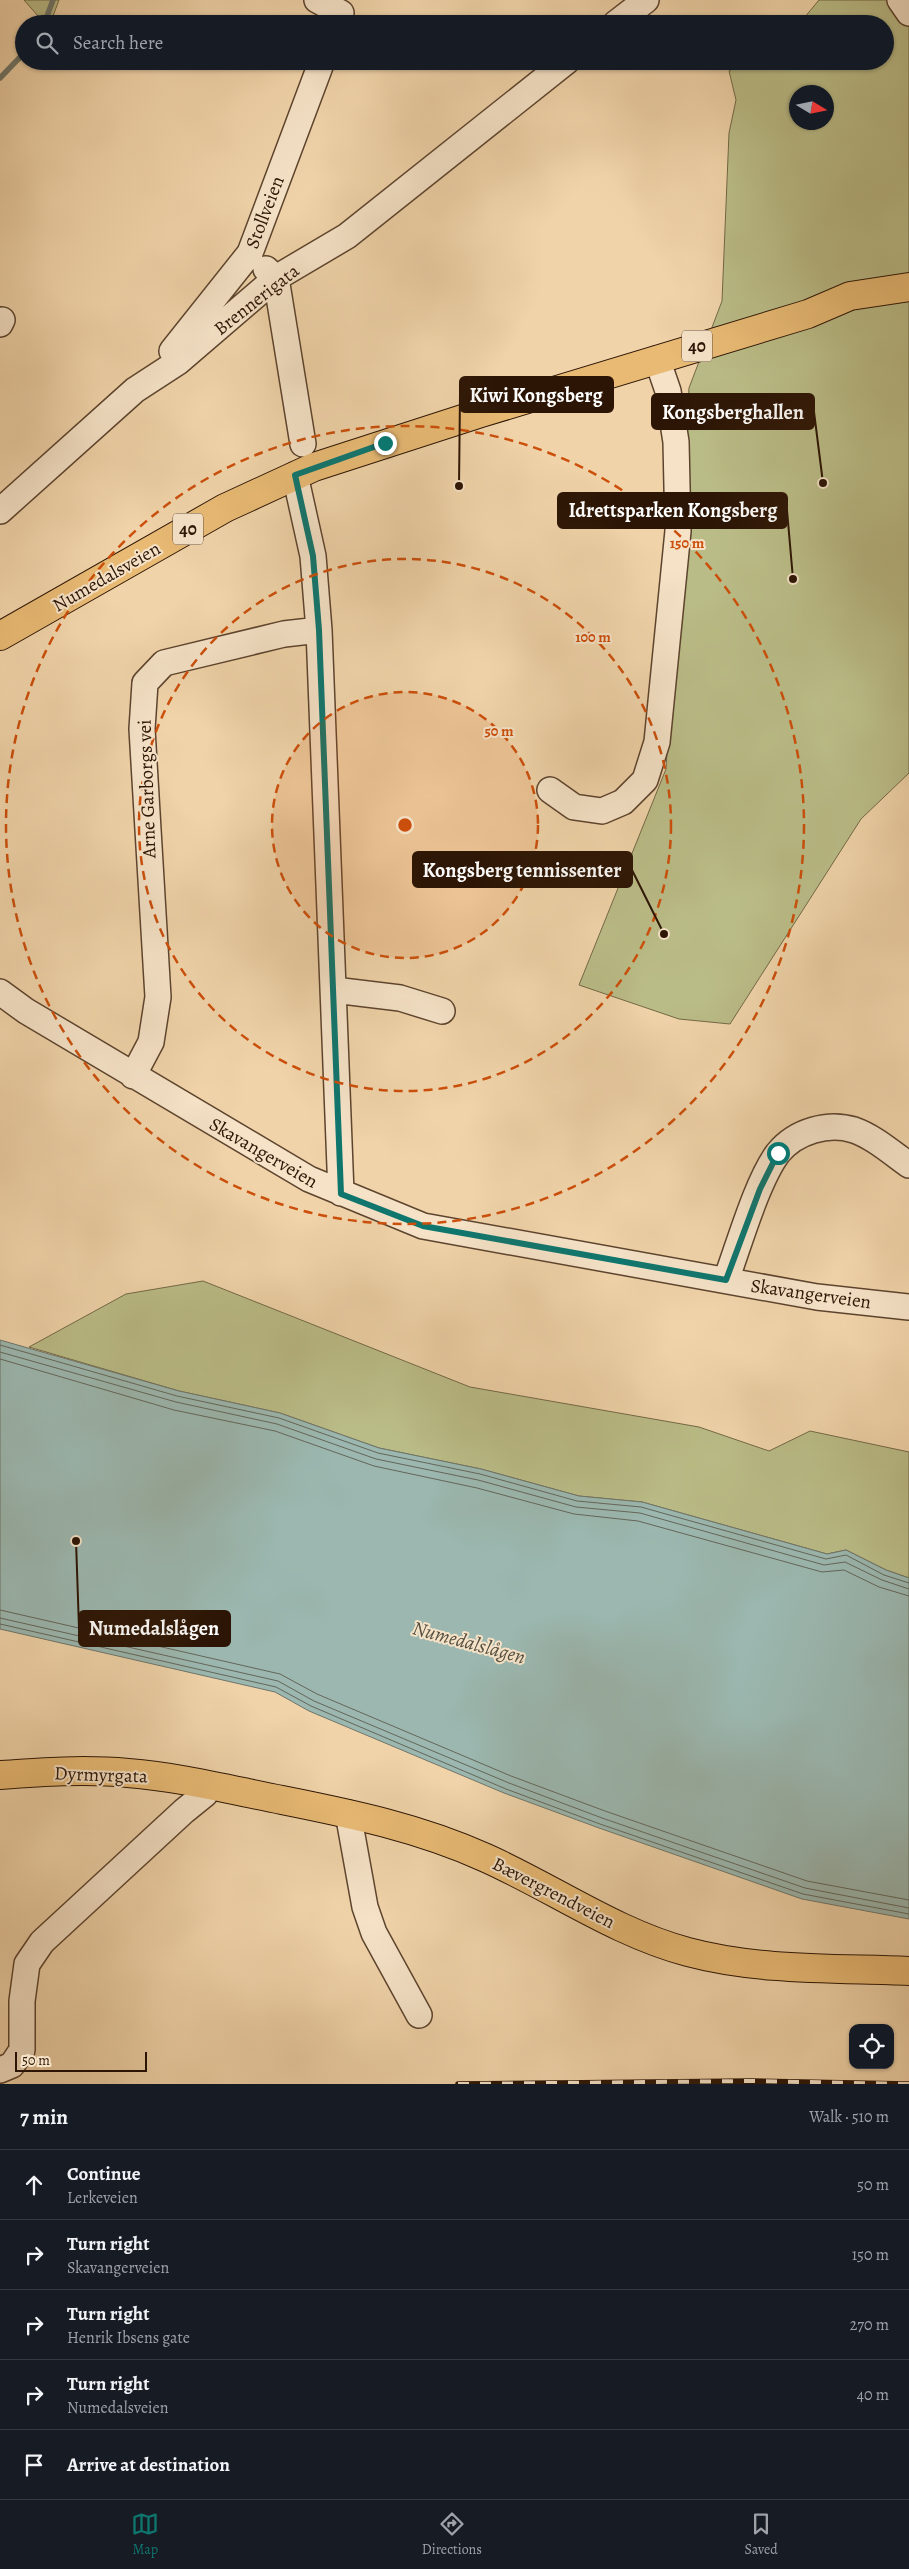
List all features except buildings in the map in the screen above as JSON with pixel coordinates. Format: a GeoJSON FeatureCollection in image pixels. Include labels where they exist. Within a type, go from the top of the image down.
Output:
{"type":"FeatureCollection","features":[{"type":"Feature","properties":{"kind":"main road","name":"Numedalsveien"},"geometry":{"type":"LineString","coordinates":[[0,636],[225,508],[295,475],[371,447],[808,314],[850,296],[909,287]]}},
{"type":"Feature","properties":{"kind":"main road","name":"Numedalsveien"},"geometry":{"type":"LineString","coordinates":[[808,314],[909,303]]}},
{"type":"Feature","properties":{"kind":"main road","name":"Dyrmyrgata"},"geometry":{"type":"LineString","coordinates":[[0,1775],[96,1771],[166,1777],[204,1789]]}},
{"type":"Feature","properties":{"kind":"main road","name":"Bævergrendveien"},"geometry":{"type":"LineString","coordinates":[[204,1789],[348,1813],[412,1829],[442,1839],[487,1858],[628,1930],[689,1953],[740,1962],[787,1966],[909,1971]]}},
{"type":"Feature","properties":{"kind":"street"},"geometry":{"type":"LineString","coordinates":[[317,0],[341,12]]}},
{"type":"Feature","properties":{"kind":"street"},"geometry":{"type":"LineString","coordinates":[[627,15],[646,0]]}},
{"type":"Feature","properties":{"kind":"street"},"geometry":{"type":"LineString","coordinates":[[900,0],[909,13]]}},
{"type":"Feature","properties":{"kind":"street","name":"Stollveien"},"geometry":{"type":"LineString","coordinates":[[135,390],[187,335],[250,253],[319,70]]}},
{"type":"Feature","properties":{"kind":"street","name":"Brennerigata"},"geometry":{"type":"LineString","coordinates":[[0,511],[135,390],[178,362],[276,278],[348,236],[556,70]]}},
{"type":"Feature","properties":{"kind":"street"},"geometry":{"type":"LineString","coordinates":[[250,253],[276,278],[303,444]]}},
{"type":"Feature","properties":{"kind":"street"},"geometry":{"type":"LineString","coordinates":[[550,790],[574,806],[602,811],[623,802],[645,780],[657,742],[678,530],[676,442],[668,391],[657,359]]}},
{"type":"Feature","properties":{"kind":"street"},"geometry":{"type":"LineString","coordinates":[[295,475],[313,556],[319,630],[341,1194]]}},
{"type":"Feature","properties":{"kind":"street","name":"Arne Garborgs vei"},"geometry":{"type":"LineString","coordinates":[[133,1076],[151,1042],[158,997],[142,729],[145,683],[164,663],[284,634],[319,630]]}},
{"type":"Feature","properties":{"kind":"street"},"geometry":{"type":"LineString","coordinates":[[334,990],[400,998],[442,1010]]}},
{"type":"Feature","properties":{"kind":"street","name":"Skavangerveien"},"geometry":{"type":"LineString","coordinates":[[0,992],[26,1011],[309,1180],[423,1226],[818,1297],[909,1307]]}},
{"type":"Feature","properties":{"kind":"street"},"geometry":{"type":"LineString","coordinates":[[726,1280],[760,1189],[778,1153],[795,1138],[818,1128],[853,1130],[868,1137],[909,1164]]}},
{"type":"Feature","properties":{"kind":"street"},"geometry":{"type":"LineString","coordinates":[[0,2070],[12,2065],[22,2050],[22,2001],[28,1964],[42,1942],[184,1811],[204,1789]]}},
{"type":"Feature","properties":{"kind":"street"},"geometry":{"type":"LineString","coordinates":[[348,1813],[365,1906],[374,1932],[419,2015]]}},
{"type":"Feature","properties":{"kind":"green space"},"geometry":{"type":"Polygon","coordinates":[[[24,0],[59,0],[53,15],[37,15],[24,0]]]}},
{"type":"Feature","properties":{"kind":"green space"},"geometry":{"type":"Polygon","coordinates":[[[819,0],[909,0],[909,773],[861,819],[730,1024],[679,1019],[579,985],[666,769],[689,388],[722,301],[729,133],[736,100],[729,71],[731,70],[894,70],[894,15],[806,15],[819,0]]]}},
{"type":"Feature","properties":{"kind":"green space"},"geometry":{"type":"Polygon","coordinates":[[[203,1281],[470,1387],[699,1427],[769,1451],[810,1431],[909,1452],[909,1578],[886,1570],[846,1550],[827,1554],[642,1502],[579,1496],[481,1469],[379,1448],[280,1413],[179,1391],[29,1347],[126,1294],[203,1281]]]}},
{"type":"Feature","properties":{"kind":"water"},"geometry":{"type":"Polygon","coordinates":[[[0,1340],[179,1391],[280,1413],[379,1448],[481,1469],[579,1496],[642,1502],[827,1554],[846,1550],[886,1570],[909,1578],[909,1919],[802,1899],[599,1828],[504,1793],[309,1711],[275,1692],[0,1629],[0,1340]]]}},
{"type":"Feature","properties":{"kind":"waterway"},"geometry":{"type":"LineString","coordinates":[[47,15],[53,0]]}},
{"type":"Feature","properties":{"kind":"waterway"},"geometry":{"type":"LineString","coordinates":[[0,78],[15,62]]}},
{"type":"Feature","properties":{"kind":"railway"},"geometry":{"type":"LineString","coordinates":[[458,2084],[751,2081],[909,2084]]}},
{"type":"Feature","properties":{"kind":"place","name":"Kongsberghallen"},"geometry":{"type":"Point","coordinates":[823,483]}},
{"type":"Feature","properties":{"kind":"place","name":"Kiwi Kongsberg"},"geometry":{"type":"Point","coordinates":[459,486]}},
{"type":"Feature","properties":{"kind":"place","name":"Idrettsparken Kongsberg"},"geometry":{"type":"Point","coordinates":[793,579]}},
{"type":"Feature","properties":{"kind":"place","name":"Kongsberg tennissenter"},"geometry":{"type":"Point","coordinates":[664,934]}},
{"type":"Feature","properties":{"kind":"place","name":"Numedalslågen"},"geometry":{"type":"Point","coordinates":[76,1541]}},
{"type":"Feature","properties":{"kind":"route"},"geometry":{"type":"LineString","coordinates":[[385,443],[295,475],[313,556],[319,630],[341,1194],[423,1226],[726,1280],[760,1189],[778,1153]]}}]}
